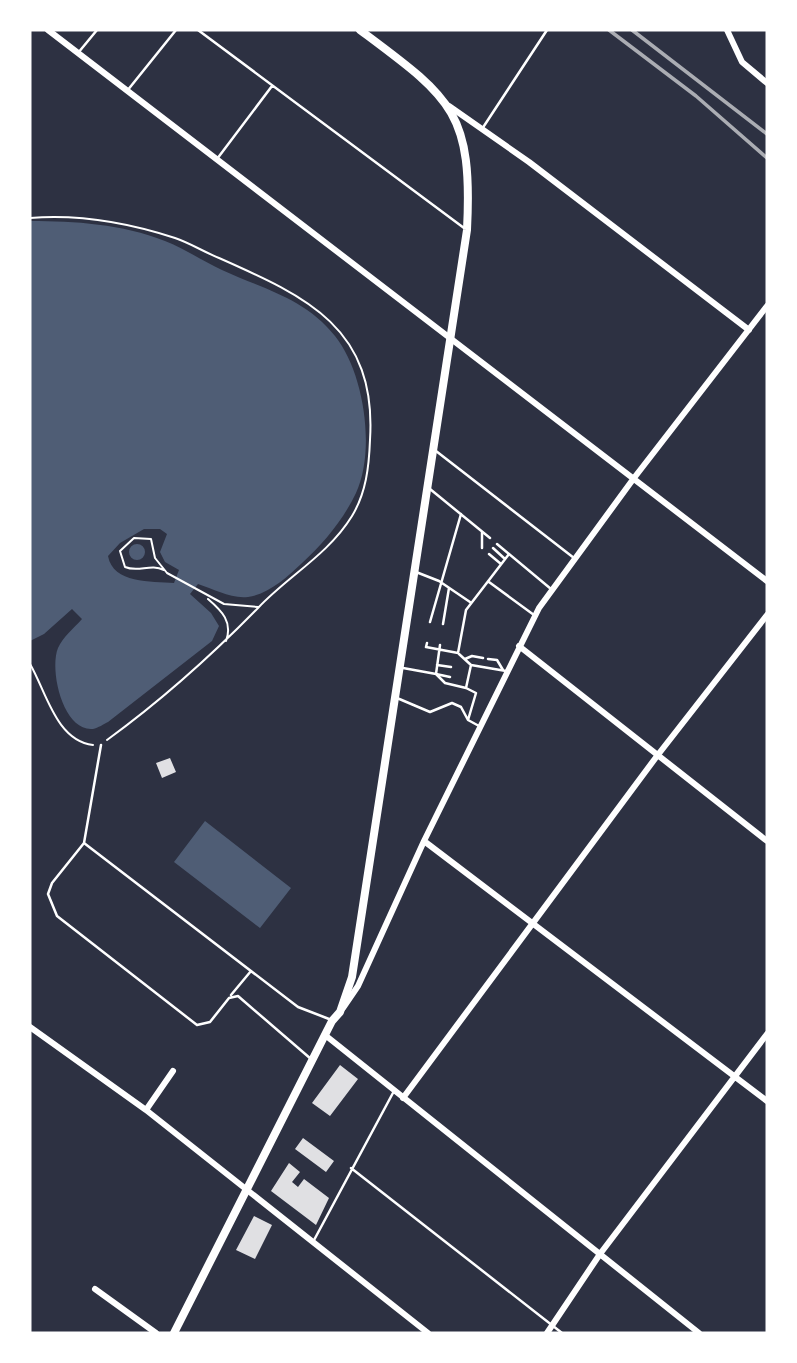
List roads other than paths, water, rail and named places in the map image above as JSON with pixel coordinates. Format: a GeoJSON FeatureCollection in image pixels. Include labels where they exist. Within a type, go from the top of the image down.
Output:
{"type":"FeatureCollection","features":[{"type":"Feature","properties":{"kind":"main road"},"geometry":{"type":"LineString","coordinates":[[174,1333],[312,1059],[332,1021],[340,1012],[356,958],[467,230],[469,167],[462,131],[447,105],[413,69],[360,30]]}},
{"type":"Feature","properties":{"kind":"street"},"geometry":{"type":"LineString","coordinates":[[48,30],[767,581]]}},
{"type":"Feature","properties":{"kind":"street"},"geometry":{"type":"LineString","coordinates":[[727,30],[742,62],[767,83]]}},
{"type":"Feature","properties":{"kind":"street"},"geometry":{"type":"LineString","coordinates":[[447,105],[749,330]]}},
{"type":"Feature","properties":{"kind":"street"},"geometry":{"type":"LineString","coordinates":[[340,1012],[358,986],[505,670],[534,615],[634,478],[767,306]]}},
{"type":"Feature","properties":{"kind":"street"},"geometry":{"type":"LineString","coordinates":[[403,1098],[657,756],[767,615]]}},
{"type":"Feature","properties":{"kind":"street"},"geometry":{"type":"LineString","coordinates":[[519,646],[767,841]]}},
{"type":"Feature","properties":{"kind":"street"},"geometry":{"type":"LineString","coordinates":[[424,841],[767,1101]]}},
{"type":"Feature","properties":{"kind":"street"},"geometry":{"type":"LineString","coordinates":[[30,1027],[146,1110],[428,1333]]}},
{"type":"Feature","properties":{"kind":"street"},"geometry":{"type":"LineString","coordinates":[[547,1333],[600,1254],[767,1034]]}},
{"type":"Feature","properties":{"kind":"street"},"geometry":{"type":"LineString","coordinates":[[325,1035],[699,1333]]}},
{"type":"Feature","properties":{"kind":"street"},"geometry":{"type":"LineString","coordinates":[[146,1110],[173,1071]]}},
{"type":"Feature","properties":{"kind":"street"},"geometry":{"type":"LineString","coordinates":[[95,1289],[156,1333]]}},
{"type":"Feature","properties":{"kind":"lane"},"geometry":{"type":"LineString","coordinates":[[78,53],[97,30]]}},
{"type":"Feature","properties":{"kind":"lane"},"geometry":{"type":"LineString","coordinates":[[127,91],[176,30]]}},
{"type":"Feature","properties":{"kind":"lane"},"geometry":{"type":"LineString","coordinates":[[198,30],[467,230]]}},
{"type":"Feature","properties":{"kind":"lane"},"geometry":{"type":"LineString","coordinates":[[482,129],[547,30]]}},
{"type":"Feature","properties":{"kind":"lane"},"geometry":{"type":"LineString","coordinates":[[217,159],[272,86]]}},
{"type":"Feature","properties":{"kind":"lane"},"geometry":{"type":"LineString","coordinates":[[433,449],[574,558]]}},
{"type":"Feature","properties":{"kind":"lane"},"geometry":{"type":"LineString","coordinates":[[427,486],[490,538]]}},
{"type":"Feature","properties":{"kind":"lane"},"geometry":{"type":"LineString","coordinates":[[430,622],[439,581],[461,514]]}},
{"type":"Feature","properties":{"kind":"lane"},"geometry":{"type":"LineString","coordinates":[[482,532],[482,548]]}},
{"type":"Feature","properties":{"kind":"lane"},"geometry":{"type":"LineString","coordinates":[[482,539],[486,543]]}},
{"type":"Feature","properties":{"kind":"lane"},"geometry":{"type":"LineString","coordinates":[[496,544],[551,589]]}},
{"type":"Feature","properties":{"kind":"lane"},"geometry":{"type":"LineString","coordinates":[[493,548],[505,558]]}},
{"type":"Feature","properties":{"kind":"lane"},"geometry":{"type":"LineString","coordinates":[[489,554],[501,564]]}},
{"type":"Feature","properties":{"kind":"lane"},"geometry":{"type":"LineString","coordinates":[[458,653],[470,602],[509,554]]}},
{"type":"Feature","properties":{"kind":"lane"},"geometry":{"type":"LineString","coordinates":[[414,571],[439,581],[470,602]]}},
{"type":"Feature","properties":{"kind":"lane"},"geometry":{"type":"LineString","coordinates":[[488,581],[534,615]]}},
{"type":"Feature","properties":{"kind":"lane"},"geometry":{"type":"LineString","coordinates":[[443,624],[449,588]]}},
{"type":"Feature","properties":{"kind":"lane"},"geometry":{"type":"LineString","coordinates":[[427,643],[426,647],[440,647],[458,653],[471,665],[505,670]]}},
{"type":"Feature","properties":{"kind":"lane"},"geometry":{"type":"LineString","coordinates":[[436,674],[440,647]]}},
{"type":"Feature","properties":{"kind":"lane"},"geometry":{"type":"LineString","coordinates":[[465,659],[472,656],[483,658]]}},
{"type":"Feature","properties":{"kind":"lane"},"geometry":{"type":"LineString","coordinates":[[488,659],[497,660],[505,670]]}},
{"type":"Feature","properties":{"kind":"lane"},"geometry":{"type":"LineString","coordinates":[[437,665],[451,667]]}},
{"type":"Feature","properties":{"kind":"lane"},"geometry":{"type":"LineString","coordinates":[[466,688],[471,665]]}},
{"type":"Feature","properties":{"kind":"lane"},"geometry":{"type":"LineString","coordinates":[[400,668],[450,677]]}},
{"type":"Feature","properties":{"kind":"lane"},"geometry":{"type":"LineString","coordinates":[[464,669],[470,670]]}},
{"type":"Feature","properties":{"kind":"lane"},"geometry":{"type":"LineString","coordinates":[[436,674],[445,683],[476,693],[468,720]]}},
{"type":"Feature","properties":{"kind":"lane"},"geometry":{"type":"LineString","coordinates":[[461,679],[468,680]]}},
{"type":"Feature","properties":{"kind":"lane"},"geometry":{"type":"LineString","coordinates":[[396,698],[430,712],[452,703],[461,707],[468,720],[479,726]]}},
{"type":"Feature","properties":{"kind":"lane"},"geometry":{"type":"LineString","coordinates":[[101,745],[84,843],[52,883],[48,894],[57,916],[197,1025],[210,1022],[251,971]]}},
{"type":"Feature","properties":{"kind":"lane"},"geometry":{"type":"LineString","coordinates":[[84,843],[298,1007],[332,1021]]}},
{"type":"Feature","properties":{"kind":"lane"},"geometry":{"type":"LineString","coordinates":[[229,998],[238,996],[312,1059]]}},
{"type":"Feature","properties":{"kind":"lane"},"geometry":{"type":"LineString","coordinates":[[313,1242],[394,1091]]}},
{"type":"Feature","properties":{"kind":"lane"},"geometry":{"type":"LineString","coordinates":[[351,1168],[562,1333]]}},
{"type":"Feature","properties":{"kind":"water"},"geometry":{"type":"Polygon","coordinates":[[[30,221],[98,225],[149,235],[297,303],[323,323],[345,351],[353,370],[360,390],[366,434],[362,475],[356,493],[339,522],[317,548],[284,579],[256,595],[235,597],[198,584],[190,594],[211,613],[219,626],[212,641],[108,722],[93,729],[74,721],[66,710],[55,670],[58,648],[82,619],[72,609],[44,634],[30,641],[30,221]],[[144,529],[120,543],[108,556],[117,572],[144,581],[174,583],[179,570],[165,562],[160,552],[167,534],[160,529],[144,529]]]}},
{"type":"Feature","properties":{"kind":"water"},"geometry":{"type":"Polygon","coordinates":[[[137,544],[143,546],[143,558],[137,560],[131,558],[129,552],[131,546],[137,544]]]}},
{"type":"Feature","properties":{"kind":"water"},"geometry":{"type":"Polygon","coordinates":[[[205,821],[291,888],[260,928],[174,862],[205,821]]]}},
{"type":"Feature","properties":{"kind":"railway"},"geometry":{"type":"LineString","coordinates":[[609,30],[696,96],[767,158]]}},
{"type":"Feature","properties":{"kind":"railway"},"geometry":{"type":"LineString","coordinates":[[632,30],[767,134]]}}]}
